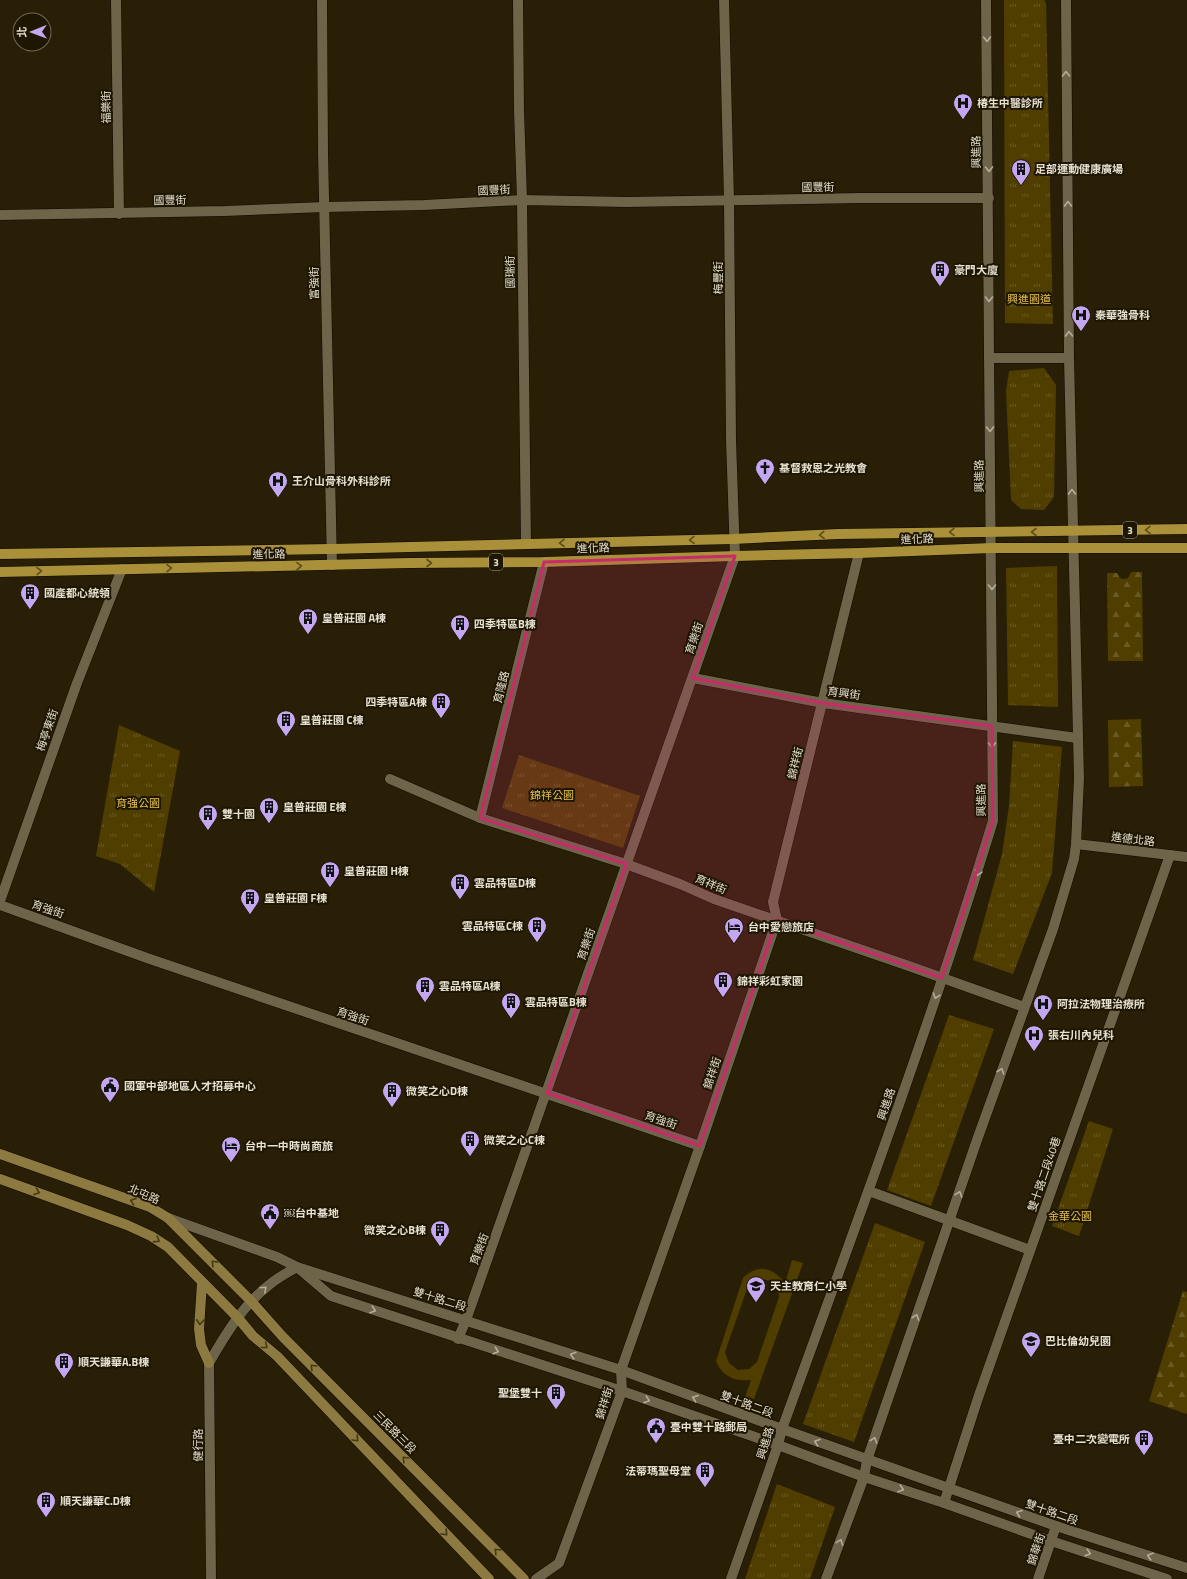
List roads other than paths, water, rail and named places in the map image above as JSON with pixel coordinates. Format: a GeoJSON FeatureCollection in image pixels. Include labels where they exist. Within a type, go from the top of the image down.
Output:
{"type":"FeatureCollection","features":[{"type":"Feature","properties":{"kind":"main road","name":"進化路"},"geometry":{"type":"LineString","coordinates":[[0,554],[331,549],[733,539],[838,534],[1187,529]]}},
{"type":"Feature","properties":{"kind":"main road","name":"進化路"},"geometry":{"type":"LineString","coordinates":[[0,572],[409,563],[544,562],[992,548],[1187,548]]}},
{"type":"Feature","properties":{"kind":"main road","name":"北屯路"},"geometry":{"type":"LineString","coordinates":[[0,1154],[150,1207],[168,1218],[251,1301]]}},
{"type":"Feature","properties":{"kind":"main road"},"geometry":{"type":"LineString","coordinates":[[0,1179],[127,1226],[151,1236],[168,1247],[202,1284],[238,1318],[253,1336],[278,1356],[489,1579]]}},
{"type":"Feature","properties":{"kind":"main road"},"geometry":{"type":"LineString","coordinates":[[202,1284],[199,1329],[201,1346],[209,1363]]}},
{"type":"Feature","properties":{"kind":"main road","name":"三民路三段"},"geometry":{"type":"LineString","coordinates":[[251,1301],[283,1337],[524,1579]]}},
{"type":"Feature","properties":{"kind":"street","name":"福樂街"},"geometry":{"type":"LineString","coordinates":[[116,0],[119,214]]}},
{"type":"Feature","properties":{"kind":"street","name":"富強街"},"geometry":{"type":"LineString","coordinates":[[322,0],[324,207],[332,565]]}},
{"type":"Feature","properties":{"kind":"street","name":"國瑞街"},"geometry":{"type":"LineString","coordinates":[[518,0],[518,110],[522,200],[526,544]]}},
{"type":"Feature","properties":{"kind":"street","name":"梅豐街"},"geometry":{"type":"LineString","coordinates":[[724,0],[729,200],[734,556]]}},
{"type":"Feature","properties":{"kind":"street","name":"興進路"},"geometry":{"type":"LineString","coordinates":[[731,1579],[778,1445],[782,1429],[869,1191],[970,896],[994,821],[986,0]]}},
{"type":"Feature","properties":{"kind":"street"},"geometry":{"type":"LineString","coordinates":[[826,1579],[864,1477],[867,1460],[1024,1007],[1053,929],[1074,859],[1079,778],[1069,358],[1066,0]]}},
{"type":"Feature","properties":{"kind":"street","name":"國豐街"},"geometry":{"type":"LineString","coordinates":[[0,216],[424,205],[522,200],[626,202],[989,198]]}},
{"type":"Feature","properties":{"kind":"street"},"geometry":{"type":"LineString","coordinates":[[990,358],[1069,358]]}},
{"type":"Feature","properties":{"kind":"street","name":"錦祥街"},"geometry":{"type":"LineString","coordinates":[[536,1579],[559,1563],[622,1391],[621,1370],[700,1146],[777,920],[773,902],[859,553]]}},
{"type":"Feature","properties":{"kind":"street","name":"育樂街"},"geometry":{"type":"LineString","coordinates":[[458,1339],[547,1093],[734,556]]}},
{"type":"Feature","properties":{"kind":"street","name":"育隆路"},"geometry":{"type":"LineString","coordinates":[[480,818],[544,562]]}},
{"type":"Feature","properties":{"kind":"street","name":"梅亭東街"},"geometry":{"type":"LineString","coordinates":[[0,901],[77,683],[122,569]]}},
{"type":"Feature","properties":{"kind":"street","name":"育興街"},"geometry":{"type":"LineString","coordinates":[[692,678],[823,702],[1077,738]]}},
{"type":"Feature","properties":{"kind":"street","name":"育祥街"},"geometry":{"type":"LineString","coordinates":[[390,779],[480,818],[626,864],[680,884],[714,899],[1024,1007]]}},
{"type":"Feature","properties":{"kind":"street","name":"進德北路"},"geometry":{"type":"LineString","coordinates":[[1076,844],[1187,857]]}},
{"type":"Feature","properties":{"kind":"street","name":"雙十路二段40巷"},"geometry":{"type":"LineString","coordinates":[[944,1503],[978,1398],[1170,855]]}},
{"type":"Feature","properties":{"kind":"street","name":"育強街"},"geometry":{"type":"LineString","coordinates":[[0,905],[169,966],[700,1146]]}},
{"type":"Feature","properties":{"kind":"street"},"geometry":{"type":"LineString","coordinates":[[869,1191],[1030,1250]]}},
{"type":"Feature","properties":{"kind":"street","name":"雙十路二段"},"geometry":{"type":"LineString","coordinates":[[168,1218],[277,1257],[297,1266],[621,1370],[867,1460],[1056,1526],[1187,1568]]}},
{"type":"Feature","properties":{"kind":"street"},"geometry":{"type":"LineString","coordinates":[[209,1363],[222,1341],[251,1301],[269,1284],[297,1266]]}},
{"type":"Feature","properties":{"kind":"street","name":"雙十路二段"},"geometry":{"type":"LineString","coordinates":[[297,1266],[331,1296],[458,1339],[622,1391],[778,1445],[864,1477],[1167,1579]]}},
{"type":"Feature","properties":{"kind":"street","name":"健行路"},"geometry":{"type":"LineString","coordinates":[[209,1363],[211,1579]]}},
{"type":"Feature","properties":{"kind":"street","name":"錦華街"},"geometry":{"type":"LineString","coordinates":[[1038,1579],[1056,1526]]}},
{"type":"Feature","properties":{"kind":"place","name":"椿生中醫診所"},"geometry":{"type":"Point","coordinates":[963,120]}},
{"type":"Feature","properties":{"kind":"place","name":"足部運動健康廣場"},"geometry":{"type":"Point","coordinates":[1021,186]}},
{"type":"Feature","properties":{"kind":"place","name":"豪門大廈"},"geometry":{"type":"Point","coordinates":[940,287]}},
{"type":"Feature","properties":{"kind":"place","name":"秦華強骨科"},"geometry":{"type":"Point","coordinates":[1081,332]}},
{"type":"Feature","properties":{"kind":"place","name":"基督救恩之光教會"},"geometry":{"type":"Point","coordinates":[765,485]}},
{"type":"Feature","properties":{"kind":"place","name":"王介山骨科外科診所"},"geometry":{"type":"Point","coordinates":[278,498]}},
{"type":"Feature","properties":{"kind":"place","name":"國產都心統領"},"geometry":{"type":"Point","coordinates":[30,610]}},
{"type":"Feature","properties":{"kind":"place","name":"皇普莊園 A棟"},"geometry":{"type":"Point","coordinates":[308,635]}},
{"type":"Feature","properties":{"kind":"place","name":"四季特區B棟"},"geometry":{"type":"Point","coordinates":[460,641]}},
{"type":"Feature","properties":{"kind":"place","name":"四季特區A棟"},"geometry":{"type":"Point","coordinates":[441,719]}},
{"type":"Feature","properties":{"kind":"place","name":"皇普莊園 C棟"},"geometry":{"type":"Point","coordinates":[286,737]}},
{"type":"Feature","properties":{"kind":"place","name":"皇普莊園 E棟"},"geometry":{"type":"Point","coordinates":[269,824]}},
{"type":"Feature","properties":{"kind":"place","name":"雙十園"},"geometry":{"type":"Point","coordinates":[208,831]}},
{"type":"Feature","properties":{"kind":"place","name":"皇普莊園 H棟"},"geometry":{"type":"Point","coordinates":[330,888]}},
{"type":"Feature","properties":{"kind":"place","name":"雲品特區D棟"},"geometry":{"type":"Point","coordinates":[460,900]}},
{"type":"Feature","properties":{"kind":"place","name":"皇普莊園 F棟"},"geometry":{"type":"Point","coordinates":[250,915]}},
{"type":"Feature","properties":{"kind":"place","name":"雲品特區C棟"},"geometry":{"type":"Point","coordinates":[537,943]}},
{"type":"Feature","properties":{"kind":"place","name":"台中愛戀旅店"},"geometry":{"type":"Point","coordinates":[734,944]}},
{"type":"Feature","properties":{"kind":"place","name":"錦祥彩虹家園"},"geometry":{"type":"Point","coordinates":[723,998]}},
{"type":"Feature","properties":{"kind":"place","name":"雲品特區A棟"},"geometry":{"type":"Point","coordinates":[425,1003]}},
{"type":"Feature","properties":{"kind":"place","name":"雲品特區B棟"},"geometry":{"type":"Point","coordinates":[511,1019]}},
{"type":"Feature","properties":{"kind":"place","name":"阿拉法物理治療所"},"geometry":{"type":"Point","coordinates":[1043,1021]}},
{"type":"Feature","properties":{"kind":"place","name":"張右川內兒科"},"geometry":{"type":"Point","coordinates":[1034,1052]}},
{"type":"Feature","properties":{"kind":"place","name":"國軍中部地區人才招募中心"},"geometry":{"type":"Point","coordinates":[110,1103]}},
{"type":"Feature","properties":{"kind":"place","name":"微笑之心D棟"},"geometry":{"type":"Point","coordinates":[392,1108]}},
{"type":"Feature","properties":{"kind":"place","name":"微笑之心C棟"},"geometry":{"type":"Point","coordinates":[470,1157]}},
{"type":"Feature","properties":{"kind":"place","name":"台中一中時尚商旅"},"geometry":{"type":"Point","coordinates":[231,1163]}},
{"type":"Feature","properties":{"kind":"place","name":"￼台中基地"},"geometry":{"type":"Point","coordinates":[270,1230]}},
{"type":"Feature","properties":{"kind":"place","name":"微笑之心B棟"},"geometry":{"type":"Point","coordinates":[440,1247]}},
{"type":"Feature","properties":{"kind":"place","name":"天主教育仁小學"},"geometry":{"type":"Point","coordinates":[756,1303]}},
{"type":"Feature","properties":{"kind":"place","name":"巴比倫幼兒園"},"geometry":{"type":"Point","coordinates":[1031,1358]}},
{"type":"Feature","properties":{"kind":"place","name":"順天謙華A.B棟"},"geometry":{"type":"Point","coordinates":[64,1379]}},
{"type":"Feature","properties":{"kind":"place","name":"聖堡雙十"},"geometry":{"type":"Point","coordinates":[556,1410]}},
{"type":"Feature","properties":{"kind":"place","name":"臺中雙十路郵局"},"geometry":{"type":"Point","coordinates":[656,1444]}},
{"type":"Feature","properties":{"kind":"place","name":"臺中二次變電所"},"geometry":{"type":"Point","coordinates":[1144,1456]}},
{"type":"Feature","properties":{"kind":"place","name":"法蒂瑪聖母堂"},"geometry":{"type":"Point","coordinates":[705,1488]}},
{"type":"Feature","properties":{"kind":"place","name":"順天謙華C.D棟"},"geometry":{"type":"Point","coordinates":[46,1518]}},
{"type":"Feature","properties":{"kind":"park label","name":"興進園道"},"geometry":{"type":"Point","coordinates":[1029,299]}},
{"type":"Feature","properties":{"kind":"park label","name":"錦祥公園"},"geometry":{"type":"Point","coordinates":[552,795]}},
{"type":"Feature","properties":{"kind":"park label","name":"育強公園"},"geometry":{"type":"Point","coordinates":[138,803]}},
{"type":"Feature","properties":{"kind":"park label","name":"金華公園"},"geometry":{"type":"Point","coordinates":[1070,1216]}}]}
